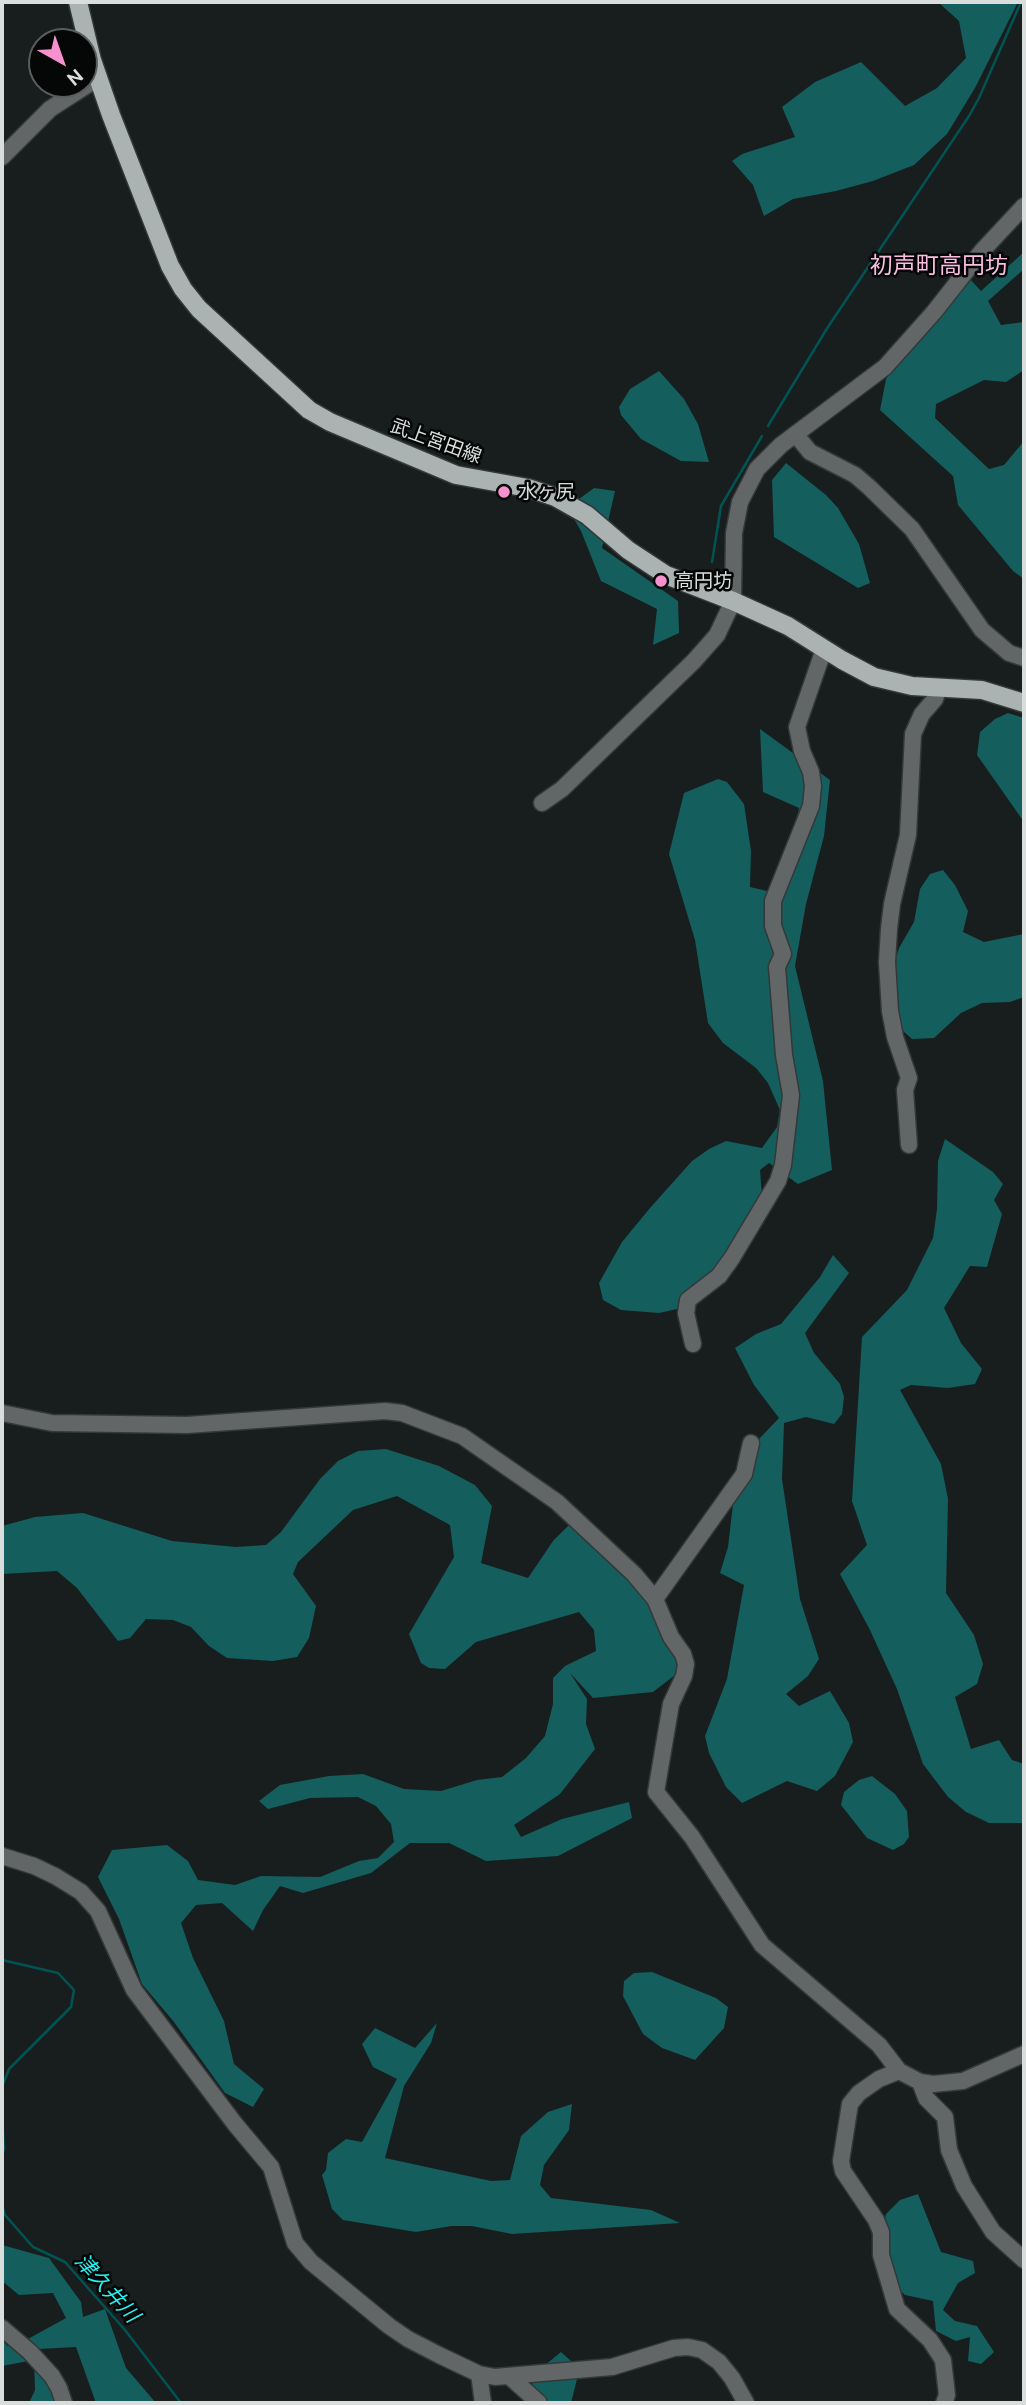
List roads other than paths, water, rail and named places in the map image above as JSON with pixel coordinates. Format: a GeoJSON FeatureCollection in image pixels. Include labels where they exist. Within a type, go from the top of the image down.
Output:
{"type":"FeatureCollection","features":[{"type":"Feature","properties":{"kind":"main road","name":"武上宮田線"},"geometry":{"type":"LineString","coordinates":[[78,2],[85,28]]}},
{"type":"Feature","properties":{"kind":"main road","name":"武上宮田線"},"geometry":{"type":"LineString","coordinates":[[98,78],[170,266],[183,289],[199,309],[309,410],[330,422],[456,475],[528,488],[555,497],[587,515],[655,569],[788,626],[874,677],[899,684],[982,690],[1024,703]]}},
{"type":"Feature","properties":{"kind":"street"},"geometry":{"type":"LineString","coordinates":[[2,157],[50,109],[67,98]]}},
{"type":"Feature","properties":{"kind":"street"},"geometry":{"type":"LineString","coordinates":[[542,803],[562,789],[694,661],[717,635],[733,601],[734,533],[743,494],[769,454],[885,367],[982,251],[1024,206]]}},
{"type":"Feature","properties":{"kind":"street"},"geometry":{"type":"LineString","coordinates":[[796,435],[810,452],[855,475],[912,529],[982,630],[1009,653],[1024,658]]}},
{"type":"Feature","properties":{"kind":"street"},"geometry":{"type":"LineString","coordinates":[[692,1345],[686,1314],[688,1300],[719,1276],[732,1258],[778,1181],[782,1167],[791,1095],[784,1055],[777,967],[783,954],[773,926],[773,901],[811,806],[811,772],[802,751],[797,727],[824,649]]}},
{"type":"Feature","properties":{"kind":"street"},"geometry":{"type":"LineString","coordinates":[[909,1145],[905,1090],[909,1078],[895,1037],[890,1011],[887,962],[889,929],[908,835],[913,734],[922,714],[935,699],[939,687]]}},
{"type":"Feature","properties":{"kind":"street"},"geometry":{"type":"LineString","coordinates":[[2,1413],[52,1423],[187,1425],[385,1411],[402,1413],[462,1436],[557,1502],[634,1574],[655,1599],[686,1664],[684,1676],[671,1704],[656,1792],[692,1837],[762,1945],[879,2045],[899,2071],[919,2082],[933,2084],[963,2081],[1024,2054]]}},
{"type":"Feature","properties":{"kind":"street"},"geometry":{"type":"LineString","coordinates":[[655,1599],[744,1474],[751,1443]]}},
{"type":"Feature","properties":{"kind":"street"},"geometry":{"type":"LineString","coordinates":[[2,1856],[55,1876],[81,1892],[98,1911],[134,1990],[235,2124],[271,2167],[295,2243],[311,2262],[408,2339],[479,2374],[495,2377],[612,2367],[674,2348],[688,2347],[702,2350],[719,2362],[746,2403]]}},
{"type":"Feature","properties":{"kind":"street"},"geometry":{"type":"LineString","coordinates":[[899,2071],[879,2079],[850,2104],[843,2171],[876,2220],[881,2232],[881,2255],[897,2309],[930,2340],[943,2360],[947,2395],[944,2403]]}},
{"type":"Feature","properties":{"kind":"street"},"geometry":{"type":"LineString","coordinates":[[919,2082],[926,2098],[945,2117],[948,2150],[964,2186],[993,2232],[1024,2260]]}},
{"type":"Feature","properties":{"kind":"street"},"geometry":{"type":"LineString","coordinates":[[2,2328],[30,2352],[51,2376],[64,2403]]}},
{"type":"Feature","properties":{"kind":"street"},"geometry":{"type":"LineString","coordinates":[[479,2374],[483,2403]]}},
{"type":"Feature","properties":{"kind":"street"},"geometry":{"type":"LineString","coordinates":[[509,2376],[539,2403]]}},
{"type":"Feature","properties":{"kind":"waterway"},"geometry":{"type":"LineString","coordinates":[[768,426],[826,330],[969,116],[1021,2]]}},
{"type":"Feature","properties":{"kind":"waterway"},"geometry":{"type":"LineString","coordinates":[[712,562],[721,506],[762,436]]}},
{"type":"Feature","properties":{"kind":"waterway","name":"津久井川"},"geometry":{"type":"LineString","coordinates":[[2,1960],[58,1973],[74,1990],[71,2007],[9,2069],[2,2087]]}},
{"type":"Feature","properties":{"kind":"waterway","name":"津久井川"},"geometry":{"type":"LineString","coordinates":[[2,2114],[2,2155]]}},
{"type":"Feature","properties":{"kind":"waterway","name":"津久井川"},"geometry":{"type":"LineString","coordinates":[[2,2205],[5,2215],[33,2247],[65,2262],[125,2330],[181,2403]]}},
{"type":"Feature","properties":{"kind":"place","name":"水ヶ尻"},"geometry":{"type":"Point","coordinates":[504,492]}},
{"type":"Feature","properties":{"kind":"place","name":"高円坊"},"geometry":{"type":"Point","coordinates":[661,581]}},
{"type":"Feature","properties":{"kind":"district","name":"初声町高円坊"},"geometry":{"type":"Point","coordinates":[939,265]}}]}
